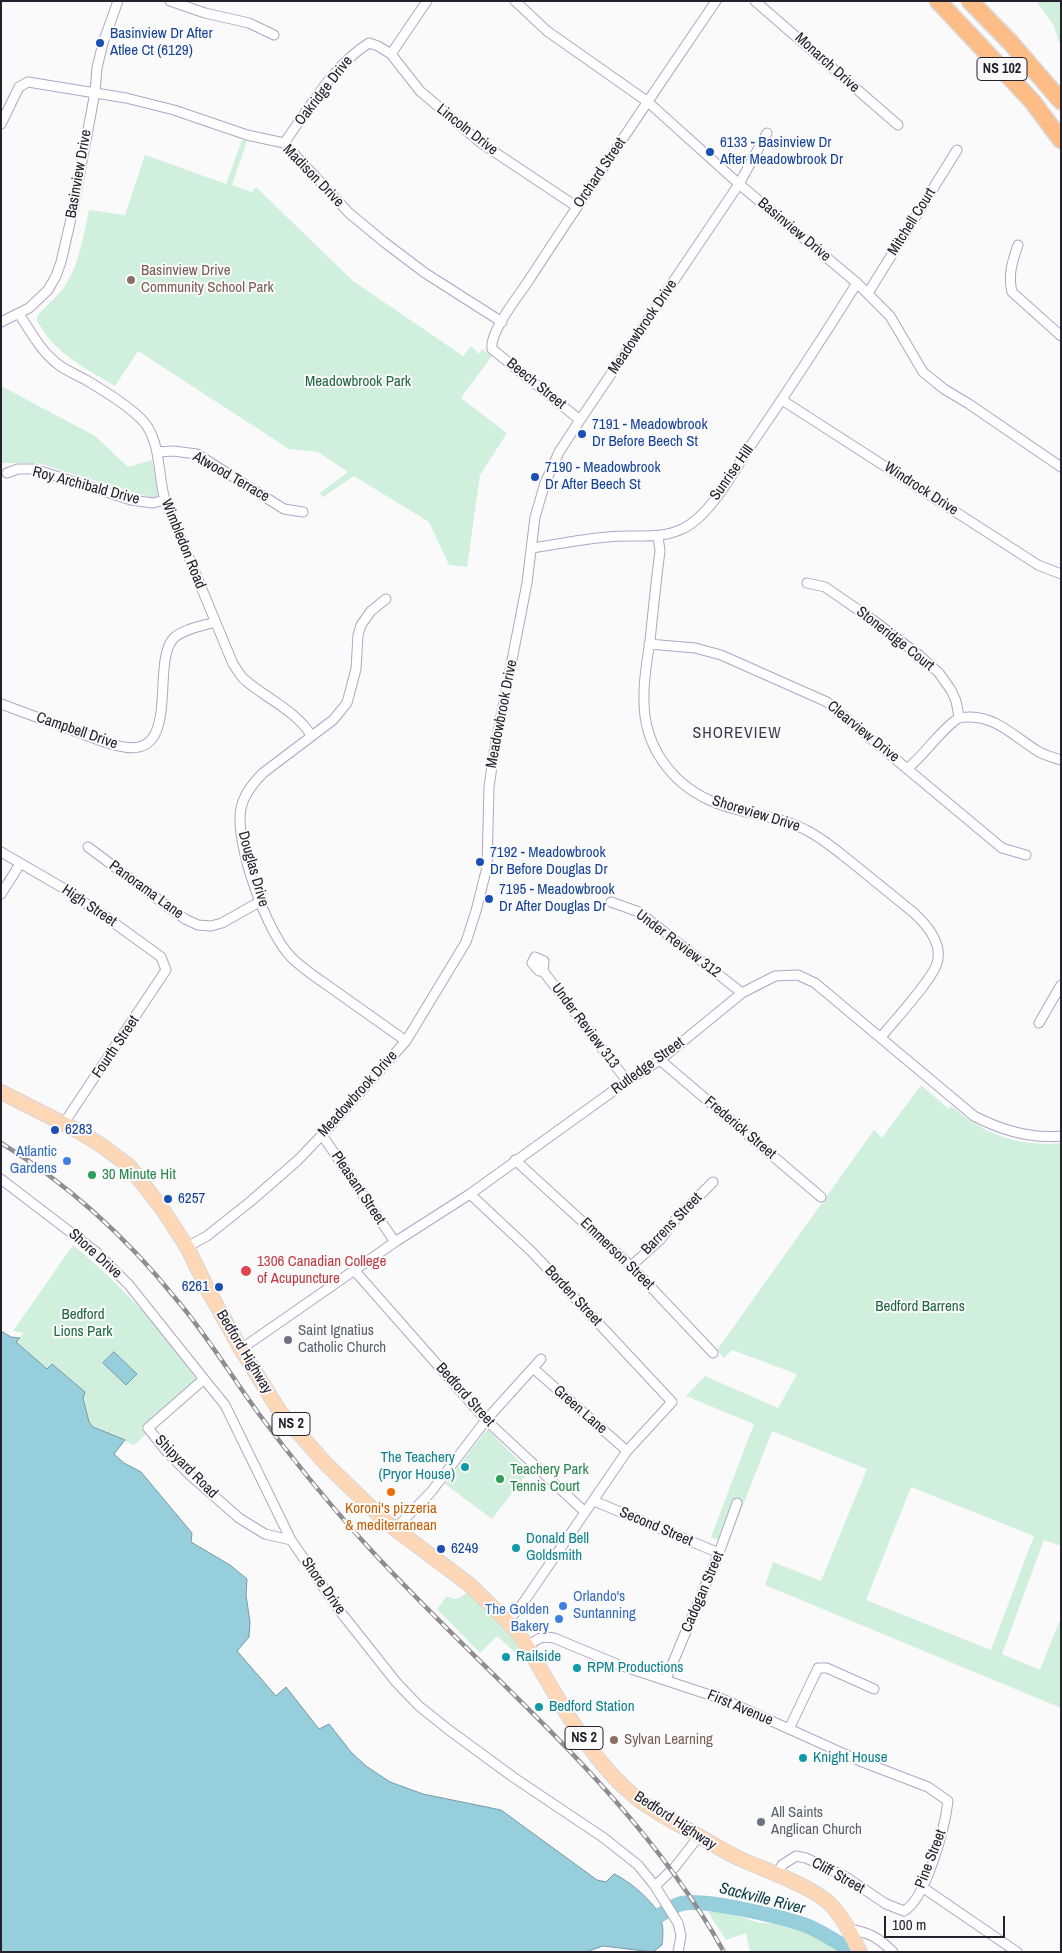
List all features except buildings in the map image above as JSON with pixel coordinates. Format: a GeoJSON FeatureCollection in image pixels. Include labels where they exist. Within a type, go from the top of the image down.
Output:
{"type":"FeatureCollection","features":[{"type":"Feature","properties":{"kind":"highway","name":"NS 102"},"geometry":{"type":"LineString","coordinates":[[938,1],[1032,101],[1061,140]]}},
{"type":"Feature","properties":{"kind":"highway","name":"NS 102"},"geometry":{"type":"LineString","coordinates":[[970,1],[1010,42],[1061,102]]}},
{"type":"Feature","properties":{"kind":"main road","name":"Bedford Highway"},"geometry":{"type":"LineString","coordinates":[[1,1092],[64,1123],[101,1145],[129,1166],[161,1207],[187,1247],[209,1292],[241,1349],[280,1412],[342,1480],[395,1529],[470,1585],[508,1621],[528,1647],[567,1714],[604,1767],[641,1801],[656,1811],[721,1850],[819,1896],[832,1906],[860,1952]]}},
{"type":"Feature","properties":{"kind":"street","name":"Basinview Drive"},"geometry":{"type":"LineString","coordinates":[[1,322],[29,308],[48,290],[62,262],[95,92],[97,68],[103,43],[118,1]]}},
{"type":"Feature","properties":{"kind":"street"},"geometry":{"type":"LineString","coordinates":[[170,1],[205,13],[249,23],[274,35]]}},
{"type":"Feature","properties":{"kind":"street"},"geometry":{"type":"LineString","coordinates":[[391,54],[427,1]]}},
{"type":"Feature","properties":{"kind":"street","name":"Basinview Drive"},"geometry":{"type":"LineString","coordinates":[[515,1],[554,36],[648,102],[739,184],[868,293],[894,323],[922,372],[944,389],[1061,467]]}},
{"type":"Feature","properties":{"kind":"street","name":"Orchard Street"},"geometry":{"type":"LineString","coordinates":[[492,348],[493,337],[502,322],[716,1]]}},
{"type":"Feature","properties":{"kind":"street","name":"Monarch Drive"},"geometry":{"type":"LineString","coordinates":[[756,1],[898,125]]}},
{"type":"Feature","properties":{"kind":"street","name":"Lincoln Drive"},"geometry":{"type":"LineString","coordinates":[[369,43],[391,54],[420,92],[448,117],[481,143],[577,207]]}},
{"type":"Feature","properties":{"kind":"street","name":"Oakridge Drive"},"geometry":{"type":"LineString","coordinates":[[284,143],[326,85],[350,56],[369,43]]}},
{"type":"Feature","properties":{"kind":"street","name":"Madison Drive"},"geometry":{"type":"LineString","coordinates":[[1,124],[19,87],[28,82],[95,92],[174,110],[247,135],[284,143],[349,213],[384,242],[426,273],[502,322]]}},
{"type":"Feature","properties":{"kind":"street","name":"Meadowbrook Drive"},"geometry":{"type":"LineString","coordinates":[[187,1247],[207,1236],[251,1201],[298,1160],[322,1135],[406,1041],[466,942],[481,893],[488,860],[489,787],[494,752],[527,583],[533,548],[535,517],[545,483],[559,452],[739,184],[767,133]]}},
{"type":"Feature","properties":{"kind":"street","name":"Mitchell Court"},"geometry":{"type":"LineString","coordinates":[[868,293],[957,150]]}},
{"type":"Feature","properties":{"kind":"street"},"geometry":{"type":"LineString","coordinates":[[1018,245],[1010,266],[1012,292],[1061,336]]}},
{"type":"Feature","properties":{"kind":"street","name":"Sunrise Hill"},"geometry":{"type":"LineString","coordinates":[[533,548],[608,537],[658,536],[675,532],[697,521],[727,481],[782,400],[857,283]]}},
{"type":"Feature","properties":{"kind":"street","name":"Wimbledon Road"},"geometry":{"type":"LineString","coordinates":[[19,314],[42,349],[59,365],[87,381],[139,416],[147,427],[158,452],[160,484],[165,500],[226,650],[244,679],[271,697],[304,724],[311,735]]}},
{"type":"Feature","properties":{"kind":"street","name":"Beech Street"},"geometry":{"type":"LineString","coordinates":[[492,348],[580,420]]}},
{"type":"Feature","properties":{"kind":"street","name":"Windrock Drive"},"geometry":{"type":"LineString","coordinates":[[782,400],[1038,565],[1061,574]]}},
{"type":"Feature","properties":{"kind":"street","name":"Atwood Terrace"},"geometry":{"type":"LineString","coordinates":[[158,452],[179,451],[198,454],[284,509],[303,512]]}},
{"type":"Feature","properties":{"kind":"street","name":"Roy Archibald Drive"},"geometry":{"type":"LineString","coordinates":[[7,473],[18,469],[34,469],[131,500],[153,503],[165,500]]}},
{"type":"Feature","properties":{"kind":"street","name":"Shoreview Drive"},"geometry":{"type":"LineString","coordinates":[[658,536],[660,550],[644,677],[647,726],[654,745],[669,771],[687,788],[711,801],[732,809],[792,823],[808,830],[825,841],[925,923],[934,937],[938,949],[937,964],[930,977],[881,1036]]}},
{"type":"Feature","properties":{"kind":"street","name":"Stoneridge Court"},"geometry":{"type":"LineString","coordinates":[[807,583],[825,587],[920,655],[938,673],[951,690],[956,701],[959,718]]}},
{"type":"Feature","properties":{"kind":"street","name":"Douglas Drive"},"geometry":{"type":"LineString","coordinates":[[386,600],[372,611],[361,624],[358,636],[356,669],[347,702],[332,720],[263,773],[246,794],[241,807],[240,820],[241,838],[261,901],[280,944],[293,959],[406,1041]]}},
{"type":"Feature","properties":{"kind":"street","name":"Campbell Drive"},"geometry":{"type":"LineString","coordinates":[[1,704],[96,739],[125,748],[138,748],[151,740],[160,724],[164,664],[168,648],[174,638],[189,630],[215,622]]}},
{"type":"Feature","properties":{"kind":"street","name":"Clearview Drive"},"geometry":{"type":"LineString","coordinates":[[649,644],[695,648],[721,655],[827,702],[1002,848],[1026,855]]}},
{"type":"Feature","properties":{"kind":"street"},"geometry":{"type":"LineString","coordinates":[[908,768],[920,758],[942,732],[959,718],[971,717],[988,719],[1001,725],[1037,751],[1061,760]]}},
{"type":"Feature","properties":{"kind":"street","name":"Panorama Lane"},"geometry":{"type":"LineString","coordinates":[[88,847],[178,914],[198,925],[211,926],[222,923],[261,901]]}},
{"type":"Feature","properties":{"kind":"street","name":"High Street"},"geometry":{"type":"LineString","coordinates":[[1,852],[63,888],[106,917],[161,957],[166,970]]}},
{"type":"Feature","properties":{"kind":"street"},"geometry":{"type":"LineString","coordinates":[[1,894],[20,864]]}},
{"type":"Feature","properties":{"kind":"street","name":"Under Review 312"},"geometry":{"type":"LineString","coordinates":[[611,902],[639,912],[742,993]]}},
{"type":"Feature","properties":{"kind":"street","name":"Fourth Street"},"geometry":{"type":"LineString","coordinates":[[64,1123],[166,970]]}},
{"type":"Feature","properties":{"kind":"street","name":"Under Review 313"},"geometry":{"type":"LineString","coordinates":[[543,972],[627,1081]]}},
{"type":"Feature","properties":{"kind":"street","name":"Rutledge Street"},"geometry":{"type":"LineString","coordinates":[[241,1349],[395,1242],[470,1194],[627,1081],[660,1060],[742,993],[775,976],[798,975],[815,983],[881,1036],[968,1111],[995,1127],[1015,1133],[1061,1136]]}},
{"type":"Feature","properties":{"kind":"street"},"geometry":{"type":"LineString","coordinates":[[1039,1023],[1061,985]]}},
{"type":"Feature","properties":{"kind":"street","name":"Frederick Street"},"geometry":{"type":"LineString","coordinates":[[660,1060],[821,1197]]}},
{"type":"Feature","properties":{"kind":"street","name":"Pleasant Street"},"geometry":{"type":"LineString","coordinates":[[322,1135],[395,1242]]}},
{"type":"Feature","properties":{"kind":"street","name":"Emmerson Street"},"geometry":{"type":"LineString","coordinates":[[515,1160],[631,1266],[713,1353]]}},
{"type":"Feature","properties":{"kind":"street","name":"Shore Drive"},"geometry":{"type":"LineString","coordinates":[[1,1179],[95,1251],[129,1285],[204,1378],[225,1405],[291,1540],[339,1610],[396,1682],[418,1706],[513,1777],[604,1838],[638,1865],[662,1896],[678,1923],[681,1936],[678,1952]]}},
{"type":"Feature","properties":{"kind":"street","name":"Barrens Street"},"geometry":{"type":"LineString","coordinates":[[631,1266],[660,1240],[675,1220],[713,1182]]}},
{"type":"Feature","properties":{"kind":"street","name":"Borden Street"},"geometry":{"type":"LineString","coordinates":[[470,1194],[532,1252],[672,1402],[627,1451]]}},
{"type":"Feature","properties":{"kind":"street","name":"Bedford Street"},"geometry":{"type":"LineString","coordinates":[[354,1270],[486,1420],[585,1512]]}},
{"type":"Feature","properties":{"kind":"street"},"geometry":{"type":"LineString","coordinates":[[395,1529],[431,1492],[486,1420],[541,1359]]}},
{"type":"Feature","properties":{"kind":"street","name":"Green Lane"},"geometry":{"type":"LineString","coordinates":[[533,1368],[627,1451]]}},
{"type":"Feature","properties":{"kind":"street","name":"Shipyard Road"},"geometry":{"type":"LineString","coordinates":[[204,1378],[148,1428],[167,1452],[184,1469],[240,1518],[265,1534],[291,1540]]}},
{"type":"Feature","properties":{"kind":"street"},"geometry":{"type":"LineString","coordinates":[[508,1621],[523,1603],[627,1451]]}},
{"type":"Feature","properties":{"kind":"street","name":"Second Street"},"geometry":{"type":"LineString","coordinates":[[594,1501],[719,1553]]}},
{"type":"Feature","properties":{"kind":"street","name":"Cadogan Street"},"geometry":{"type":"LineString","coordinates":[[666,1679],[719,1553],[737,1503]]}},
{"type":"Feature","properties":{"kind":"street","name":"First Avenue"},"geometry":{"type":"LineString","coordinates":[[528,1647],[537,1638],[543,1636],[554,1638],[619,1665],[725,1700],[860,1761],[928,1788],[948,1801]]}},
{"type":"Feature","properties":{"kind":"street"},"geometry":{"type":"LineString","coordinates":[[789,1729],[818,1668],[827,1668],[874,1689]]}},
{"type":"Feature","properties":{"kind":"street","name":"Pine Street"},"geometry":{"type":"LineString","coordinates":[[904,1911],[914,1903],[938,1848],[946,1822],[948,1801]]}},
{"type":"Feature","properties":{"kind":"street"},"geometry":{"type":"LineString","coordinates":[[655,1886],[675,1866],[699,1836]]}},
{"type":"Feature","properties":{"kind":"street","name":"Cliff Street"},"geometry":{"type":"LineString","coordinates":[[777,1875],[782,1865],[796,1856],[806,1858],[846,1877],[886,1904],[904,1911]]}},
{"type":"Feature","properties":{"kind":"street"},"geometry":{"type":"LineString","coordinates":[[922,1887],[1017,1952]]}},
{"type":"Feature","properties":{"kind":"street"},"geometry":{"type":"LineString","coordinates":[[850,1934],[864,1931],[885,1943],[893,1952]]}},
{"type":"Feature","properties":{"kind":"green space"},"geometry":{"type":"Polygon","coordinates":[[[1036,1],[1061,1],[1061,48],[1053,24],[1036,1]]]}},
{"type":"Feature","properties":{"kind":"green space","name":"Meadowbrook Park"},"geometry":{"type":"Polygon","coordinates":[[[242,140],[247,141],[232,185],[252,192],[256,187],[353,281],[463,356],[471,346],[479,354],[482,349],[492,356],[461,398],[507,433],[480,475],[467,567],[449,565],[429,522],[354,476],[323,497],[320,493],[348,472],[318,452],[289,449],[138,351],[115,386],[84,368],[65,354],[48,337],[38,322],[38,315],[63,289],[73,271],[80,251],[89,210],[125,215],[145,155],[226,184],[242,140]]]}},
{"type":"Feature","properties":{"kind":"green space"},"geometry":{"type":"Polygon","coordinates":[[[1,386],[95,436],[128,467],[152,460],[159,500],[37,463],[1,463],[1,386]]]}},
{"type":"Feature","properties":{"kind":"green space","name":"Bedford Barrens"},"geometry":{"type":"Polygon","coordinates":[[[921,1085],[949,1109],[951,1106],[989,1131],[1030,1143],[1061,1143],[1061,1546],[1044,1540],[1002,1654],[1040,1670],[1061,1617],[1061,1708],[765,1585],[773,1562],[821,1581],[867,1469],[772,1431],[728,1544],[711,1537],[754,1424],[686,1396],[705,1376],[778,1408],[797,1374],[732,1350],[724,1358],[717,1350],[874,1130],[882,1138],[921,1085]],[[911,1487],[866,1600],[991,1650],[1034,1536],[911,1487]]]}},
{"type":"Feature","properties":{"kind":"green space","name":"Bedford Lions Park"},"geometry":{"type":"Polygon","coordinates":[[[73,1245],[142,1310],[173,1346],[200,1385],[134,1445],[93,1427],[88,1421],[83,1396],[52,1365],[47,1369],[16,1342],[24,1333],[13,1331],[73,1245]]]}},
{"type":"Feature","properties":{"kind":"green space"},"geometry":{"type":"Polygon","coordinates":[[[487,1429],[529,1471],[492,1519],[445,1484],[487,1429]]]}},
{"type":"Feature","properties":{"kind":"green space"},"geometry":{"type":"Polygon","coordinates":[[[470,1590],[515,1634],[519,1656],[497,1636],[480,1653],[437,1609],[447,1596],[457,1599],[470,1590]]]}},
{"type":"Feature","properties":{"kind":"green space"},"geometry":{"type":"Polygon","coordinates":[[[708,1912],[725,1912],[760,1923],[793,1924],[813,1928],[815,1932],[844,1952],[750,1952],[746,1933],[726,1940],[708,1912]]]}},
{"type":"Feature","properties":{"kind":"water"},"geometry":{"type":"Polygon","coordinates":[[[1,1331],[11,1337],[20,1338],[16,1342],[47,1369],[52,1364],[85,1392],[83,1398],[89,1422],[93,1427],[125,1440],[114,1454],[124,1463],[141,1472],[192,1533],[191,1542],[230,1565],[247,1579],[246,1595],[250,1622],[249,1637],[237,1651],[276,1696],[286,1687],[319,1729],[329,1724],[351,1752],[366,1766],[390,1782],[423,1794],[501,1810],[597,1880],[606,1882],[614,1874],[626,1881],[647,1898],[657,1911],[663,1928],[662,1945],[653,1952],[603,1946],[586,1952],[1,1952],[1,1331]]]}},
{"type":"Feature","properties":{"kind":"water"},"geometry":{"type":"Polygon","coordinates":[[[114,1352],[137,1374],[126,1385],[103,1363],[114,1352]]]}},
{"type":"Feature","properties":{"kind":"waterway","name":"Sackville River"},"geometry":{"type":"LineString","coordinates":[[660,1915],[680,1904],[706,1903],[724,1906],[799,1923],[827,1936],[853,1952]]}},
{"type":"Feature","properties":{"kind":"railway"},"geometry":{"type":"LineString","coordinates":[[1,1143],[73,1194],[117,1234],[157,1276],[198,1327],[283,1446],[321,1493],[407,1588],[554,1735],[601,1785],[646,1838],[688,1893],[724,1952]]}},
{"type":"Feature","properties":{"kind":"place","name":"Basinview Dr After Atlee Ct (6129)"},"geometry":{"type":"Point","coordinates":[100,43]}},
{"type":"Feature","properties":{"kind":"place","name":"6133 - Basinview Dr After Meadowbrook Dr"},"geometry":{"type":"Point","coordinates":[710,152]}},
{"type":"Feature","properties":{"kind":"place","name":"Basinview Drive Community School Park"},"geometry":{"type":"Point","coordinates":[131,280]}},
{"type":"Feature","properties":{"kind":"place","name":"7191 - Meadowbrook Dr Before Beech St"},"geometry":{"type":"Point","coordinates":[582,434]}},
{"type":"Feature","properties":{"kind":"place","name":"7190 - Meadowbrook Dr After Beech St"},"geometry":{"type":"Point","coordinates":[535,477]}},
{"type":"Feature","properties":{"kind":"place","name":"7192 - Meadowbrook Dr Before Douglas Dr"},"geometry":{"type":"Point","coordinates":[480,862]}},
{"type":"Feature","properties":{"kind":"place","name":"7195 - Meadowbrook Dr After Douglas Dr"},"geometry":{"type":"Point","coordinates":[489,899]}},
{"type":"Feature","properties":{"kind":"place","name":"6283"},"geometry":{"type":"Point","coordinates":[55,1130]}},
{"type":"Feature","properties":{"kind":"place","name":"Atlantic Gardens"},"geometry":{"type":"Point","coordinates":[67,1161]}},
{"type":"Feature","properties":{"kind":"place","name":"30 Minute Hit"},"geometry":{"type":"Point","coordinates":[92,1175]}},
{"type":"Feature","properties":{"kind":"place","name":"6257"},"geometry":{"type":"Point","coordinates":[168,1199]}},
{"type":"Feature","properties":{"kind":"place","name":"1306 Canadian College of Acupuncture"},"geometry":{"type":"Point","coordinates":[246,1271]}},
{"type":"Feature","properties":{"kind":"place","name":"6261"},"geometry":{"type":"Point","coordinates":[219,1287]}},
{"type":"Feature","properties":{"kind":"place","name":"Saint Ignatius Catholic Church"},"geometry":{"type":"Point","coordinates":[288,1340]}},
{"type":"Feature","properties":{"kind":"place","name":"The Teachery (Pryor House)"},"geometry":{"type":"Point","coordinates":[465,1467]}},
{"type":"Feature","properties":{"kind":"place","name":"Teachery Park Tennis Court"},"geometry":{"type":"Point","coordinates":[500,1479]}},
{"type":"Feature","properties":{"kind":"place","name":"Koroni's pizzeria & mediterranean"},"geometry":{"type":"Point","coordinates":[391,1492]}},
{"type":"Feature","properties":{"kind":"place","name":"Donald Bell Goldsmith"},"geometry":{"type":"Point","coordinates":[516,1548]}},
{"type":"Feature","properties":{"kind":"place","name":"6249"},"geometry":{"type":"Point","coordinates":[441,1549]}},
{"type":"Feature","properties":{"kind":"place","name":"Orlando's Suntanning"},"geometry":{"type":"Point","coordinates":[563,1606]}},
{"type":"Feature","properties":{"kind":"place","name":"The Golden Bakery"},"geometry":{"type":"Point","coordinates":[559,1619]}},
{"type":"Feature","properties":{"kind":"place","name":"Railside"},"geometry":{"type":"Point","coordinates":[506,1657]}},
{"type":"Feature","properties":{"kind":"place","name":"RPM Productions"},"geometry":{"type":"Point","coordinates":[577,1668]}},
{"type":"Feature","properties":{"kind":"place","name":"Bedford Station"},"geometry":{"type":"Point","coordinates":[539,1707]}},
{"type":"Feature","properties":{"kind":"place","name":"Sylvan Learning"},"geometry":{"type":"Point","coordinates":[614,1740]}},
{"type":"Feature","properties":{"kind":"place","name":"Knight House"},"geometry":{"type":"Point","coordinates":[803,1758]}},
{"type":"Feature","properties":{"kind":"place","name":"All Saints Anglican Church"},"geometry":{"type":"Point","coordinates":[761,1822]}},
{"type":"Feature","properties":{"kind":"district","name":"SHOREVIEW"},"geometry":{"type":"Point","coordinates":[737,734]}}]}
